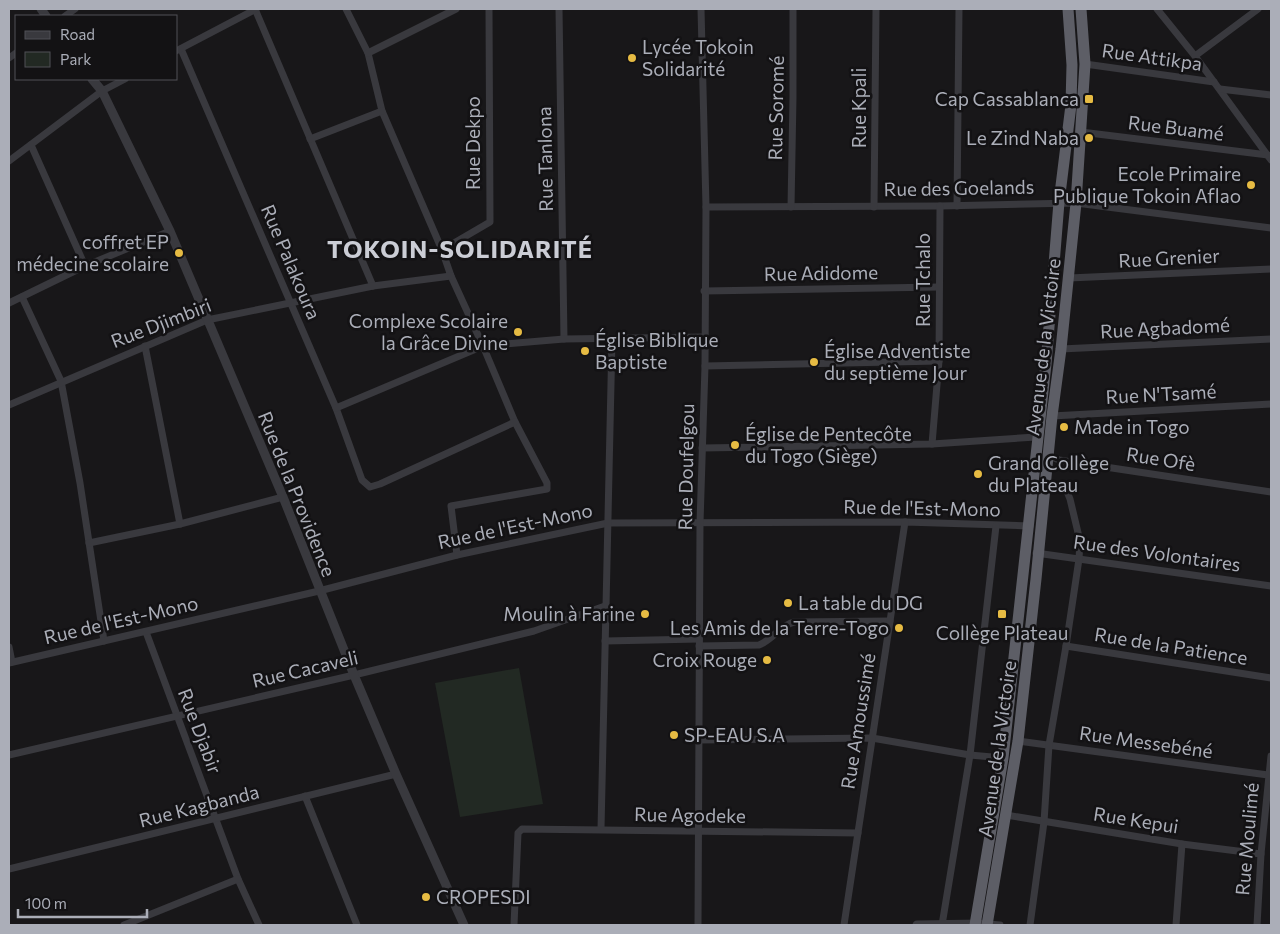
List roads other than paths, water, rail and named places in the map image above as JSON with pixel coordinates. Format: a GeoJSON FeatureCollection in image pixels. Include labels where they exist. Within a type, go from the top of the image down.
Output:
{"type":"FeatureCollection","features":[{"type":"Feature","properties":{"kind":"highway","name":"Avenue de la Victoire"},"geometry":{"type":"LineString","coordinates":[[975,924],[1003,758],[1026,553],[1036,437],[1046,364],[1059,202],[1072,84],[1071,37],[1068,9]]}},
{"type":"Feature","properties":{"kind":"highway","name":"Avenue de la Victoire"},"geometry":{"type":"LineString","coordinates":[[988,925],[1018,741],[1052,416],[1069,278],[1085,64],[1080,9]]}},
{"type":"Feature","properties":{"kind":"street"},"geometry":{"type":"LineString","coordinates":[[179,50],[255,9],[373,286]]}},
{"type":"Feature","properties":{"kind":"street"},"geometry":{"type":"LineString","coordinates":[[346,9],[368,53],[382,111],[442,250],[451,276],[515,422],[547,483],[547,489],[451,506],[457,555]]}},
{"type":"Feature","properties":{"kind":"street"},"geometry":{"type":"LineString","coordinates":[[368,53],[456,9]]}},
{"type":"Feature","properties":{"kind":"street","name":"Rue Dekpo"},"geometry":{"type":"LineString","coordinates":[[442,250],[490,222],[489,9]]}},
{"type":"Feature","properties":{"kind":"street","name":"Rue Tanlona"},"geometry":{"type":"LineString","coordinates":[[559,9],[564,339]]}},
{"type":"Feature","properties":{"kind":"street","name":"Rue Doufelgou"},"geometry":{"type":"LineString","coordinates":[[698,925],[700,523],[705,366],[706,207],[701,9]]}},
{"type":"Feature","properties":{"kind":"street","name":"Rue Soromé"},"geometry":{"type":"LineString","coordinates":[[791,207],[793,9]]}},
{"type":"Feature","properties":{"kind":"street","name":"Rue Kpali"},"geometry":{"type":"LineString","coordinates":[[874,206],[876,9]]}},
{"type":"Feature","properties":{"kind":"street"},"geometry":{"type":"LineString","coordinates":[[957,206],[959,9]]}},
{"type":"Feature","properties":{"kind":"street"},"geometry":{"type":"LineString","coordinates":[[1157,9],[1195,56],[1270,158]]}},
{"type":"Feature","properties":{"kind":"street"},"geometry":{"type":"LineString","coordinates":[[1195,56],[1258,9]]}},
{"type":"Feature","properties":{"kind":"street","name":"Rue Palakoura"},"geometry":{"type":"LineString","coordinates":[[179,50],[291,302],[336,408],[362,480],[370,487],[380,484],[515,422]]}},
{"type":"Feature","properties":{"kind":"street","name":"Rue Attikpa"},"geometry":{"type":"LineString","coordinates":[[1085,64],[1214,82]]}},
{"type":"Feature","properties":{"kind":"street","name":"Rue de la Providence"},"geometry":{"type":"LineString","coordinates":[[93,80],[102,92],[170,231],[283,497],[354,675],[464,925]]}},
{"type":"Feature","properties":{"kind":"street"},"geometry":{"type":"LineString","coordinates":[[9,161],[102,92],[123,80]]}},
{"type":"Feature","properties":{"kind":"street"},"geometry":{"type":"LineString","coordinates":[[1220,90],[1271,95]]}},
{"type":"Feature","properties":{"kind":"street"},"geometry":{"type":"LineString","coordinates":[[310,139],[382,111]]}},
{"type":"Feature","properties":{"kind":"street","name":"Rue Buamé"},"geometry":{"type":"LineString","coordinates":[[1081,132],[1270,158]]}},
{"type":"Feature","properties":{"kind":"street"},"geometry":{"type":"LineString","coordinates":[[31,145],[86,266]]}},
{"type":"Feature","properties":{"kind":"street","name":"Rue des Goelands"},"geometry":{"type":"LineString","coordinates":[[706,207],[957,206],[1076,202],[1271,228]]}},
{"type":"Feature","properties":{"kind":"street","name":"Rue Tchalo"},"geometry":{"type":"LineString","coordinates":[[932,444],[940,361],[940,206]]}},
{"type":"Feature","properties":{"kind":"street"},"geometry":{"type":"LineString","coordinates":[[9,303],[86,266],[170,231]]}},
{"type":"Feature","properties":{"kind":"street","name":"Rue Grenier"},"geometry":{"type":"LineString","coordinates":[[1069,278],[1271,269]]}},
{"type":"Feature","properties":{"kind":"street","name":"Rue Djimbiri"},"geometry":{"type":"LineString","coordinates":[[9,405],[61,381],[207,320],[373,286],[451,276]]}},
{"type":"Feature","properties":{"kind":"street","name":"Rue Adidome"},"geometry":{"type":"LineString","coordinates":[[704,291],[939,287]]}},
{"type":"Feature","properties":{"kind":"street"},"geometry":{"type":"LineString","coordinates":[[22,297],[61,381],[104,641]]}},
{"type":"Feature","properties":{"kind":"street"},"geometry":{"type":"LineString","coordinates":[[336,408],[483,346],[564,339],[705,337]]}},
{"type":"Feature","properties":{"kind":"street"},"geometry":{"type":"LineString","coordinates":[[601,829],[612,339]]}},
{"type":"Feature","properties":{"kind":"street","name":"Rue Agbadomé"},"geometry":{"type":"LineString","coordinates":[[1061,349],[1271,339]]}},
{"type":"Feature","properties":{"kind":"street"},"geometry":{"type":"LineString","coordinates":[[145,346],[180,524]]}},
{"type":"Feature","properties":{"kind":"street"},"geometry":{"type":"LineString","coordinates":[[705,366],[940,361]]}},
{"type":"Feature","properties":{"kind":"street","name":"Rue N'Tsamé"},"geometry":{"type":"LineString","coordinates":[[1052,416],[1271,404]]}},
{"type":"Feature","properties":{"kind":"street"},"geometry":{"type":"LineString","coordinates":[[702,448],[932,444],[1036,437]]}},
{"type":"Feature","properties":{"kind":"street","name":"Rue Ofè"},"geometry":{"type":"LineString","coordinates":[[1048,455],[1059,460],[1271,492]]}},
{"type":"Feature","properties":{"kind":"street"},"geometry":{"type":"LineString","coordinates":[[1030,925],[1044,822],[1049,745],[1079,559],[1080,541],[1070,498],[1066,489]]}},
{"type":"Feature","properties":{"kind":"street"},"geometry":{"type":"LineString","coordinates":[[89,543],[180,524],[283,497]]}},
{"type":"Feature","properties":{"kind":"street","name":"Rue de l'Est-Mono"},"geometry":{"type":"LineString","coordinates":[[10,663],[319,591],[457,555],[608,523],[905,522],[1041,526]]}},
{"type":"Feature","properties":{"kind":"street","name":"Rue Amoussimé"},"geometry":{"type":"LineString","coordinates":[[844,925],[905,522]]}},
{"type":"Feature","properties":{"kind":"street"},"geometry":{"type":"LineString","coordinates":[[942,925],[970,754],[996,526]]}},
{"type":"Feature","properties":{"kind":"street","name":"Rue des Volontaires"},"geometry":{"type":"LineString","coordinates":[[1026,553],[1271,586]]}},
{"type":"Feature","properties":{"kind":"street","name":"Rue Cacaveli"},"geometry":{"type":"LineString","coordinates":[[9,755],[534,631],[605,606]]}},
{"type":"Feature","properties":{"kind":"street"},"geometry":{"type":"LineString","coordinates":[[605,641],[759,645],[794,622],[890,621]]}},
{"type":"Feature","properties":{"kind":"street","name":"Rue Djabir"},"geometry":{"type":"LineString","coordinates":[[146,632],[238,879],[259,925]]}},
{"type":"Feature","properties":{"kind":"street","name":"Rue de la Patience"},"geometry":{"type":"LineString","coordinates":[[1066,646],[1271,678]]}},
{"type":"Feature","properties":{"kind":"street"},"geometry":{"type":"LineString","coordinates":[[9,647],[10,663]]}},
{"type":"Feature","properties":{"kind":"street"},"geometry":{"type":"LineString","coordinates":[[698,740],[872,738],[1003,758]]}},
{"type":"Feature","properties":{"kind":"street","name":"Rue Messebéné"},"geometry":{"type":"LineString","coordinates":[[1018,741],[1268,775]]}},
{"type":"Feature","properties":{"kind":"street","name":"Rue Moulimé"},"geometry":{"type":"LineString","coordinates":[[1257,925],[1261,854],[1271,756]]}},
{"type":"Feature","properties":{"kind":"street","name":"Rue Kagbanda"},"geometry":{"type":"LineString","coordinates":[[9,869],[396,774]]}},
{"type":"Feature","properties":{"kind":"street"},"geometry":{"type":"LineString","coordinates":[[305,796],[357,925]]}},
{"type":"Feature","properties":{"kind":"street","name":"Rue Kepui"},"geometry":{"type":"LineString","coordinates":[[1006,815],[1182,844],[1261,854]]}},
{"type":"Feature","properties":{"kind":"street","name":"Rue Agodeke"},"geometry":{"type":"LineString","coordinates":[[514,925],[518,833],[522,830],[601,829],[858,833]]}},
{"type":"Feature","properties":{"kind":"street"},"geometry":{"type":"LineString","coordinates":[[1176,925],[1182,844]]}},
{"type":"Feature","properties":{"kind":"street"},"geometry":{"type":"LineString","coordinates":[[124,925],[238,879]]}},
{"type":"Feature","properties":{"kind":"street"},"geometry":{"type":"LineString","coordinates":[[917,925],[1000,925]]}},
{"type":"Feature","properties":{"kind":"place","name":"Lycée Tokoin Solidarité"},"geometry":{"type":"Point","coordinates":[632,58]}},
{"type":"Feature","properties":{"kind":"place","name":"Cap Cassablanca"},"geometry":{"type":"Point","coordinates":[1089,99]}},
{"type":"Feature","properties":{"kind":"place","name":"Le Zind Naba"},"geometry":{"type":"Point","coordinates":[1089,138]}},
{"type":"Feature","properties":{"kind":"place","name":"Ecole Primaire Publique Tokoin Aflao"},"geometry":{"type":"Point","coordinates":[1251,185]}},
{"type":"Feature","properties":{"kind":"place","name":"coffret EP médecine scolaire"},"geometry":{"type":"Point","coordinates":[179,253]}},
{"type":"Feature","properties":{"kind":"place","name":"Complexe Scolaire la Grâce Divine"},"geometry":{"type":"Point","coordinates":[518,332]}},
{"type":"Feature","properties":{"kind":"place","name":"Église Biblique Baptiste"},"geometry":{"type":"Point","coordinates":[585,351]}},
{"type":"Feature","properties":{"kind":"place","name":"Église Adventiste du septième Jour"},"geometry":{"type":"Point","coordinates":[814,362]}},
{"type":"Feature","properties":{"kind":"place","name":"Made in Togo"},"geometry":{"type":"Point","coordinates":[1064,427]}},
{"type":"Feature","properties":{"kind":"place","name":"Église de Pentecôte du Togo (Siège)"},"geometry":{"type":"Point","coordinates":[735,445]}},
{"type":"Feature","properties":{"kind":"place","name":"Grand Collège du Plateau"},"geometry":{"type":"Point","coordinates":[978,474]}},
{"type":"Feature","properties":{"kind":"place","name":"La table du DG"},"geometry":{"type":"Point","coordinates":[788,603]}},
{"type":"Feature","properties":{"kind":"place","name":"Moulin à Farine"},"geometry":{"type":"Point","coordinates":[645,614]}},
{"type":"Feature","properties":{"kind":"place","name":"Collège Plateau"},"geometry":{"type":"Point","coordinates":[1002,614]}},
{"type":"Feature","properties":{"kind":"place","name":"Les Amis de la Terre-Togo"},"geometry":{"type":"Point","coordinates":[899,628]}},
{"type":"Feature","properties":{"kind":"place","name":"Croix Rouge"},"geometry":{"type":"Point","coordinates":[767,660]}},
{"type":"Feature","properties":{"kind":"place","name":"SP-EAU S.A"},"geometry":{"type":"Point","coordinates":[674,735]}},
{"type":"Feature","properties":{"kind":"place","name":"CROPESDI"},"geometry":{"type":"Point","coordinates":[426,897]}},
{"type":"Feature","properties":{"kind":"district","name":"TOKOIN-SOLIDARITÉ"},"geometry":{"type":"Point","coordinates":[460,250]}}]}
